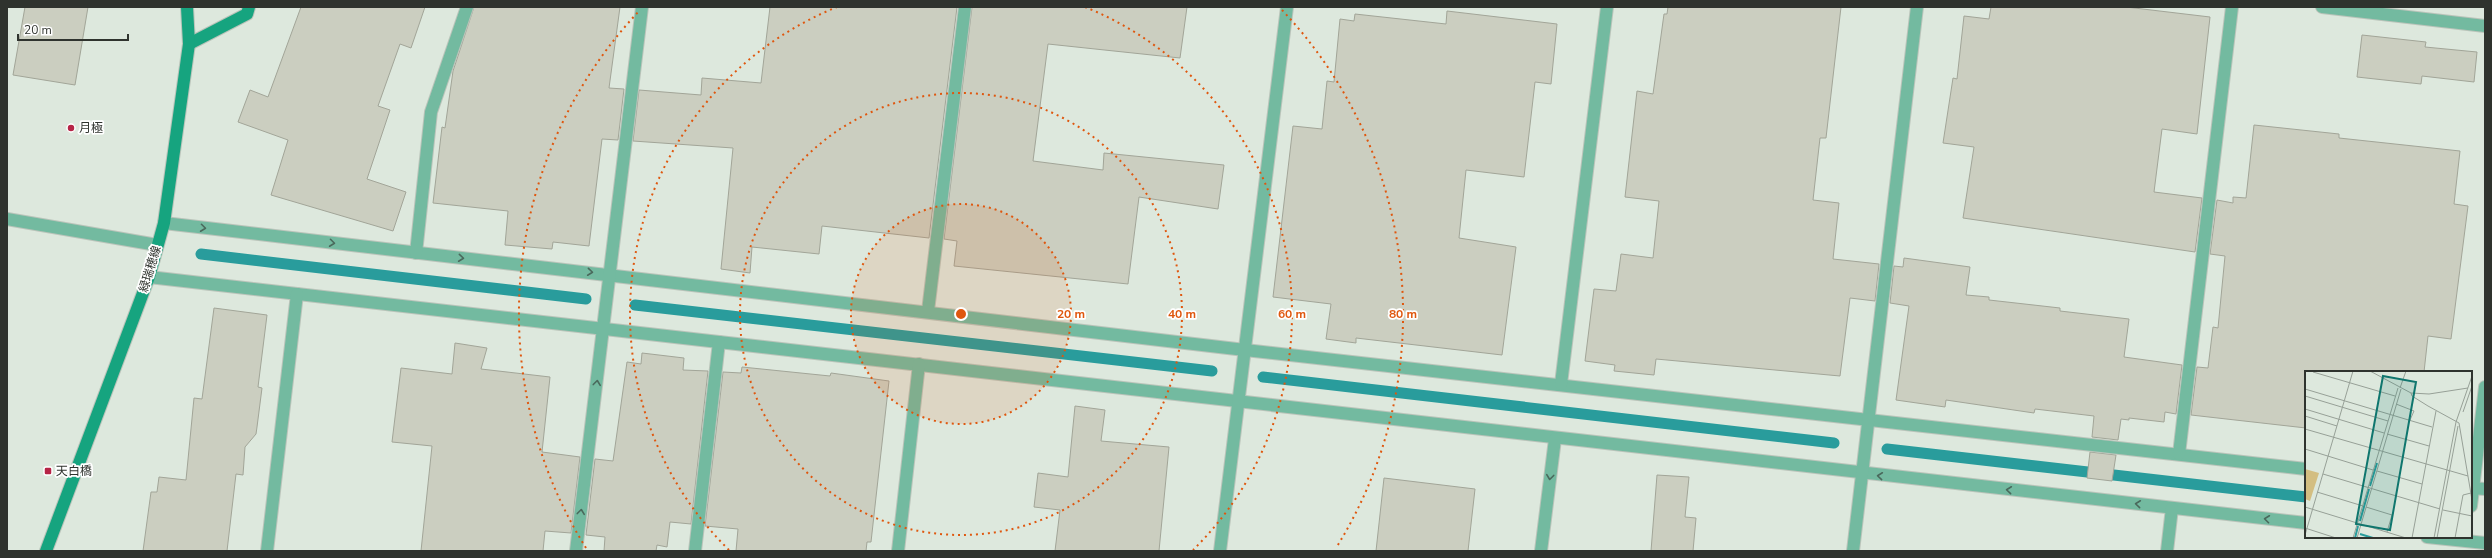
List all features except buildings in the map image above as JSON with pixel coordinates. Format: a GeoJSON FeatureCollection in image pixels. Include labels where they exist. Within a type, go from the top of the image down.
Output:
{"type":"FeatureCollection","features":[{"type":"Feature","properties":{"kind":"main road","name":"緑瑞穂線"},"geometry":{"type":"LineString","coordinates":[[46,551],[149,277],[164,223],[189,44],[187,7]]}},
{"type":"Feature","properties":{"kind":"main road"},"geometry":{"type":"LineString","coordinates":[[189,44],[246,14],[249,7]]}},
{"type":"Feature","properties":{"kind":"street"},"geometry":{"type":"LineString","coordinates":[[416,253],[431,112],[467,7]]}},
{"type":"Feature","properties":{"kind":"street"},"geometry":{"type":"LineString","coordinates":[[576,551],[611,275],[642,7]]}},
{"type":"Feature","properties":{"kind":"street"},"geometry":{"type":"LineString","coordinates":[[928,311],[964,7]]}},
{"type":"Feature","properties":{"kind":"street"},"geometry":{"type":"LineString","coordinates":[[1220,551],[1237,402],[1245,350],[1287,7]]}},
{"type":"Feature","properties":{"kind":"street"},"geometry":{"type":"LineString","coordinates":[[1561,384],[1607,7]]}},
{"type":"Feature","properties":{"kind":"street"},"geometry":{"type":"LineString","coordinates":[[1853,551],[1867,419],[1917,7]]}},
{"type":"Feature","properties":{"kind":"street"},"geometry":{"type":"LineString","coordinates":[[2179,454],[2232,7]]}},
{"type":"Feature","properties":{"kind":"street"},"geometry":{"type":"LineString","coordinates":[[2322,7],[2485,26]]}},
{"type":"Feature","properties":{"kind":"street"},"geometry":{"type":"LineString","coordinates":[[7,219],[157,245]]}},
{"type":"Feature","properties":{"kind":"street"},"geometry":{"type":"LineString","coordinates":[[164,223],[928,311],[1245,350],[1561,384],[2305,469]]}},
{"type":"Feature","properties":{"kind":"street"},"geometry":{"type":"LineString","coordinates":[[149,277],[920,364],[1555,439],[2305,523]]}},
{"type":"Feature","properties":{"kind":"street"},"geometry":{"type":"LineString","coordinates":[[267,551],[297,294]]}},
{"type":"Feature","properties":{"kind":"street"},"geometry":{"type":"LineString","coordinates":[[695,551],[720,342]]}},
{"type":"Feature","properties":{"kind":"street"},"geometry":{"type":"LineString","coordinates":[[898,551],[920,364]]}},
{"type":"Feature","properties":{"kind":"street"},"geometry":{"type":"LineString","coordinates":[[2485,386],[2472,488],[2485,489]]}},
{"type":"Feature","properties":{"kind":"street"},"geometry":{"type":"LineString","coordinates":[[1541,551],[1555,439]]}},
{"type":"Feature","properties":{"kind":"street"},"geometry":{"type":"LineString","coordinates":[[2167,551],[2172,508]]}},
{"type":"Feature","properties":{"kind":"street"},"geometry":{"type":"LineString","coordinates":[[2434,538],[2467,543],[2485,543]]}},
{"type":"Feature","properties":{"kind":"waterway"},"geometry":{"type":"LineString","coordinates":[[201,254],[586,299]]}},
{"type":"Feature","properties":{"kind":"waterway"},"geometry":{"type":"LineString","coordinates":[[635,305],[1212,371]]}},
{"type":"Feature","properties":{"kind":"waterway"},"geometry":{"type":"LineString","coordinates":[[1263,377],[1834,443]]}},
{"type":"Feature","properties":{"kind":"waterway"},"geometry":{"type":"LineString","coordinates":[[1887,449],[2305,497]]}},
{"type":"Feature","properties":{"kind":"place","name":"月極"},"geometry":{"type":"Point","coordinates":[71,128]}},
{"type":"Feature","properties":{"kind":"place","name":"天白橋"},"geometry":{"type":"Point","coordinates":[48,471]}}]}
